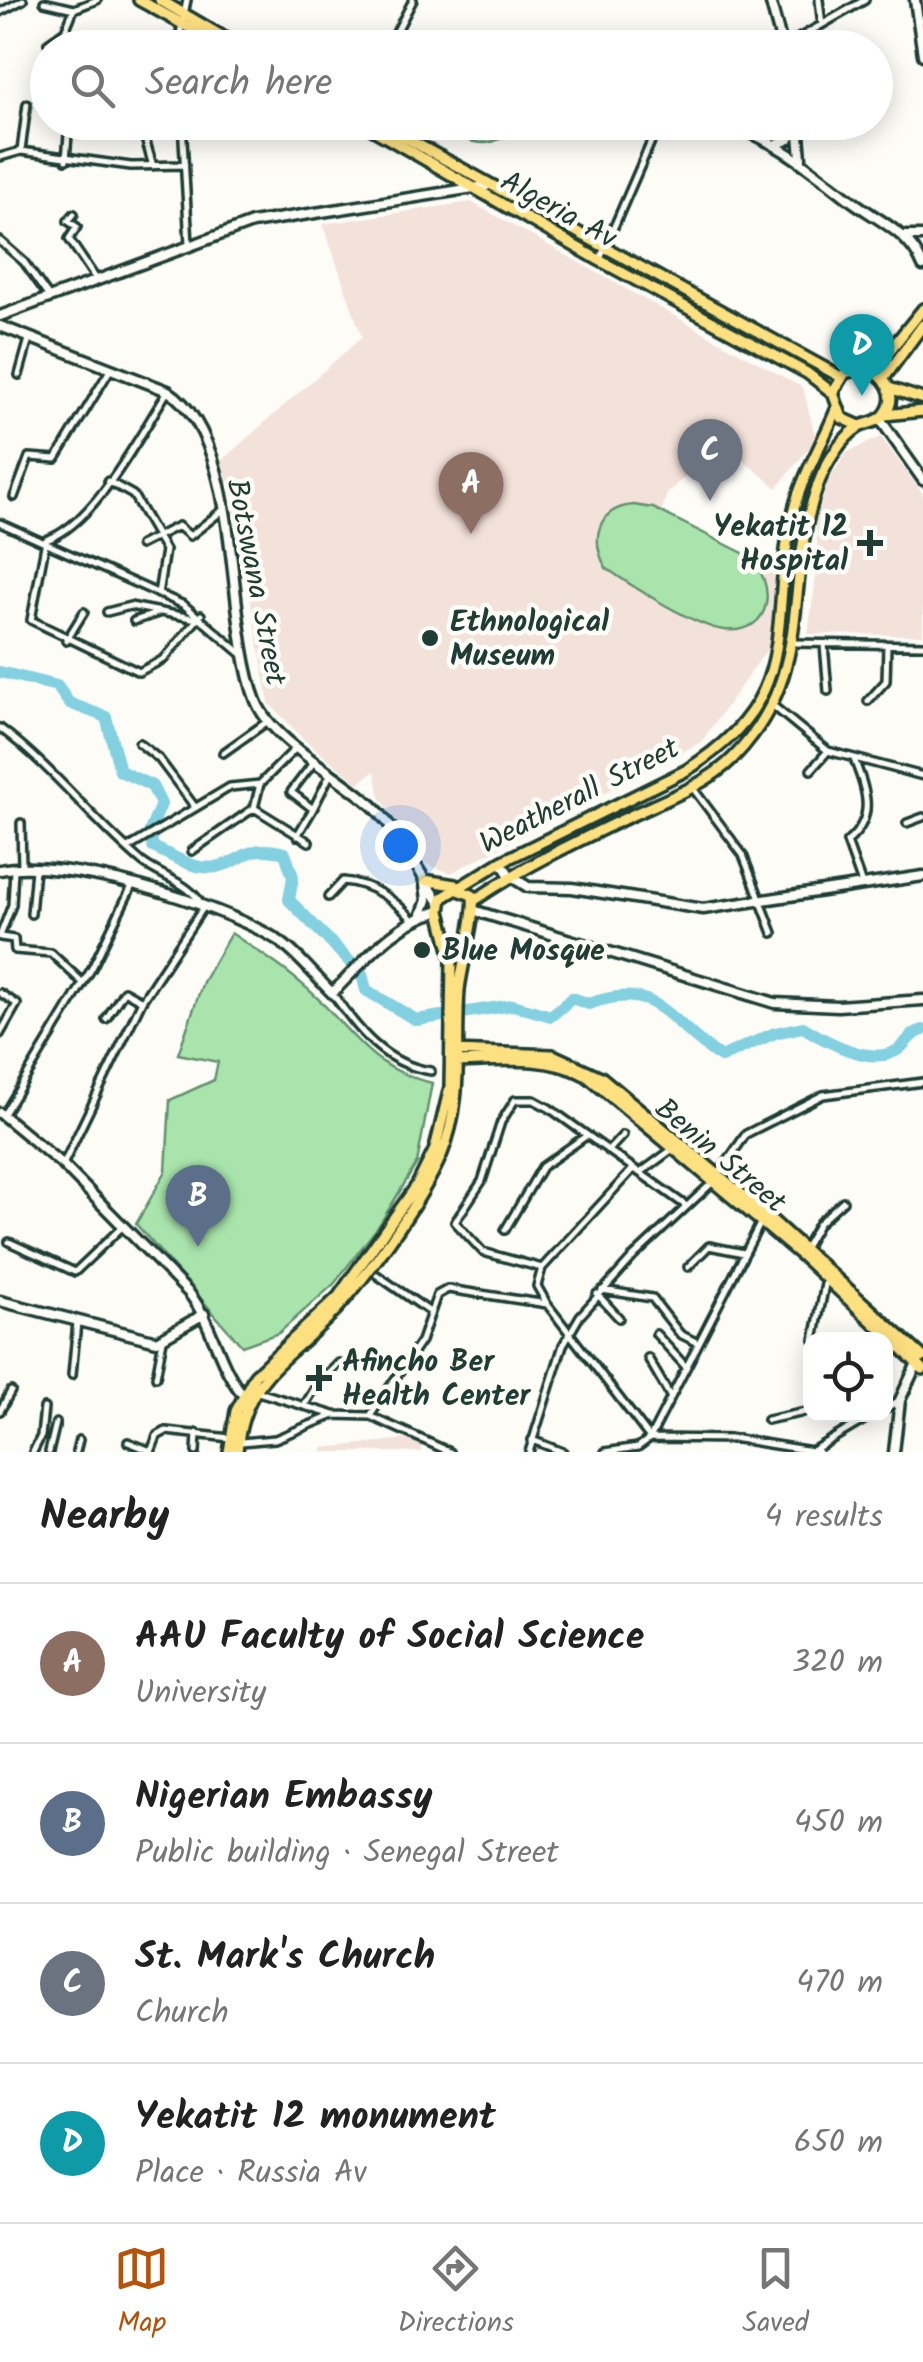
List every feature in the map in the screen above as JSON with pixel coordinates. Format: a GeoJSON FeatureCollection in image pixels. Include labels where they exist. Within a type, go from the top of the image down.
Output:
{"type":"FeatureCollection","features":[{"type":"Feature","properties":{"kind":"main road"},"geometry":{"type":"LineString","coordinates":[[139,0],[206,30]]}},
{"type":"Feature","properties":{"kind":"main road"},"geometry":{"type":"LineString","coordinates":[[160,0],[200,30]]}},
{"type":"Feature","properties":{"kind":"main road"},"geometry":{"type":"LineString","coordinates":[[770,0],[778,30]]}},
{"type":"Feature","properties":{"kind":"main road"},"geometry":{"type":"LineString","coordinates":[[916,0],[923,55]]}},
{"type":"Feature","properties":{"kind":"main road","name":"Algeria Av"},"geometry":{"type":"LineString","coordinates":[[390,140],[630,277],[764,343]]}},
{"type":"Feature","properties":{"kind":"main road","name":"Algeria Av"},"geometry":{"type":"LineString","coordinates":[[408,140],[636,265],[764,343]]}},
{"type":"Feature","properties":{"kind":"main road"},"geometry":{"type":"LineString","coordinates":[[763,140],[801,158],[850,200],[904,236],[923,266]]}},
{"type":"Feature","properties":{"kind":"main road"},"geometry":{"type":"LineString","coordinates":[[775,145],[789,140]]}},
{"type":"Feature","properties":{"kind":"main road"},"geometry":{"type":"LineString","coordinates":[[799,140],[801,158]]}},
{"type":"Feature","properties":{"kind":"main road"},"geometry":{"type":"LineString","coordinates":[[0,316],[189,244],[261,221],[486,186]]}},
{"type":"Feature","properties":{"kind":"main road"},"geometry":{"type":"LineString","coordinates":[[904,236],[923,236]]}},
{"type":"Feature","properties":{"kind":"main road"},"geometry":{"type":"LineString","coordinates":[[860,426],[836,410],[833,392],[841,378],[865,368],[890,350],[923,309]]}},
{"type":"Feature","properties":{"kind":"main road"},"geometry":{"type":"LineString","coordinates":[[923,325],[887,383],[882,417],[923,480]]}},
{"type":"Feature","properties":{"kind":"main road","name":"Botswana Street"},"geometry":{"type":"LineString","coordinates":[[0,326],[168,391],[199,422],[224,510],[255,700],[268,721],[377,811],[440,910]]}},
{"type":"Feature","properties":{"kind":"main road"},"geometry":{"type":"LineString","coordinates":[[764,343],[841,378]]}},
{"type":"Feature","properties":{"kind":"main road"},"geometry":{"type":"LineString","coordinates":[[764,343],[833,392]]}},
{"type":"Feature","properties":{"kind":"main road"},"geometry":{"type":"LineString","coordinates":[[865,368],[923,400]]}},
{"type":"Feature","properties":{"kind":"main road","name":"Weatherall Street"},"geometry":{"type":"LineString","coordinates":[[459,887],[501,862],[674,778],[707,758],[736,730],[753,708],[774,665],[793,512],[836,410]]}},
{"type":"Feature","properties":{"kind":"main road"},"geometry":{"type":"LineString","coordinates":[[475,900],[510,876],[692,787],[731,760],[772,705],[794,642],[808,515],[829,461],[860,426],[882,417],[923,410]]}},
{"type":"Feature","properties":{"kind":"main road"},"geometry":{"type":"LineString","coordinates":[[793,512],[808,515]]}},
{"type":"Feature","properties":{"kind":"main road"},"geometry":{"type":"LineString","coordinates":[[501,862],[510,876],[528,887],[584,890],[680,906],[722,908],[923,876]]}},
{"type":"Feature","properties":{"kind":"main road"},"geometry":{"type":"LineString","coordinates":[[0,870],[36,866],[71,870],[203,908],[275,939],[332,992],[417,918],[440,910],[459,887]]}},
{"type":"Feature","properties":{"kind":"main road"},"geometry":{"type":"LineString","coordinates":[[417,918],[427,900],[424,880],[459,887],[475,900],[476,912],[470,922],[454,996]]}},
{"type":"Feature","properties":{"kind":"main road"},"geometry":{"type":"LineString","coordinates":[[440,910],[452,925],[470,922]]}},
{"type":"Feature","properties":{"kind":"main road"},"geometry":{"type":"LineString","coordinates":[[229,1452],[235,1444],[248,1393],[267,1361],[341,1299],[433,1171],[450,1131],[458,1084],[452,947],[440,910]]}},
{"type":"Feature","properties":{"kind":"main road"},"geometry":{"type":"LineString","coordinates":[[476,912],[775,1003],[825,1006],[923,1000]]}},
{"type":"Feature","properties":{"kind":"main road"},"geometry":{"type":"LineString","coordinates":[[455,1033],[487,1057],[466,1072],[458,1084]]}},
{"type":"Feature","properties":{"kind":"main road","name":"Benin Street"},"geometry":{"type":"LineString","coordinates":[[455,1057],[540,1052],[568,1059],[601,1077],[921,1359]]}},
{"type":"Feature","properties":{"kind":"main road"},"geometry":{"type":"LineString","coordinates":[[341,1299],[427,1169],[446,1114],[455,1057]]}},
{"type":"Feature","properties":{"kind":"main road"},"geometry":{"type":"LineString","coordinates":[[1,1115],[63,1165],[123,1226],[200,1317],[230,1378],[248,1393]]}},
{"type":"Feature","properties":{"kind":"main road","name":"Benin Street"},"geometry":{"type":"LineString","coordinates":[[716,1178],[761,1222],[803,1252]]}},
{"type":"Feature","properties":{"kind":"main road"},"geometry":{"type":"LineString","coordinates":[[0,1301],[163,1340],[200,1317]]}},
{"type":"Feature","properties":{"kind":"main road"},"geometry":{"type":"LineString","coordinates":[[894,1452],[900,1400],[921,1359]]}},
{"type":"Feature","properties":{"kind":"street"},"geometry":{"type":"LineString","coordinates":[[0,12],[23,0]]}},
{"type":"Feature","properties":{"kind":"street"},"geometry":{"type":"LineString","coordinates":[[44,2],[74,9],[97,0]]}},
{"type":"Feature","properties":{"kind":"street"},"geometry":{"type":"LineString","coordinates":[[179,30],[187,0]]}},
{"type":"Feature","properties":{"kind":"street"},"geometry":{"type":"LineString","coordinates":[[397,30],[411,0]]}},
{"type":"Feature","properties":{"kind":"street"},"geometry":{"type":"LineString","coordinates":[[819,0],[822,25]]}},
{"type":"Feature","properties":{"kind":"street"},"geometry":{"type":"LineString","coordinates":[[813,30],[865,0]]}},
{"type":"Feature","properties":{"kind":"street"},"geometry":{"type":"LineString","coordinates":[[65,30],[74,9]]}},
{"type":"Feature","properties":{"kind":"street"},"geometry":{"type":"LineString","coordinates":[[21,151],[27,104]]}},
{"type":"Feature","properties":{"kind":"street"},"geometry":{"type":"LineString","coordinates":[[66,160],[68,140]]}},
{"type":"Feature","properties":{"kind":"street"},"geometry":{"type":"LineString","coordinates":[[145,140],[153,166]]}},
{"type":"Feature","properties":{"kind":"street"},"geometry":{"type":"LineString","coordinates":[[184,140],[189,244]]}},
{"type":"Feature","properties":{"kind":"street"},"geometry":{"type":"LineString","coordinates":[[599,260],[648,140]]}},
{"type":"Feature","properties":{"kind":"street"},"geometry":{"type":"LineString","coordinates":[[0,158],[21,151],[66,160],[153,166],[186,164]]}},
{"type":"Feature","properties":{"kind":"street"},"geometry":{"type":"LineString","coordinates":[[74,214],[68,220],[77,227],[69,239],[96,279]]}},
{"type":"Feature","properties":{"kind":"street"},"geometry":{"type":"LineString","coordinates":[[0,241],[24,262],[49,297]]}},
{"type":"Feature","properties":{"kind":"street"},"geometry":{"type":"LineString","coordinates":[[19,375],[30,336]]}},
{"type":"Feature","properties":{"kind":"street"},"geometry":{"type":"LineString","coordinates":[[14,497],[29,457],[56,458],[112,367]]}},
{"type":"Feature","properties":{"kind":"street"},"geometry":{"type":"LineString","coordinates":[[168,391],[77,522],[46,540],[31,620],[139,672],[164,659],[199,617]]}},
{"type":"Feature","properties":{"kind":"street"},"geometry":{"type":"LineString","coordinates":[[108,481],[133,495],[158,537],[166,557],[158,594]]}},
{"type":"Feature","properties":{"kind":"street"},"geometry":{"type":"LineString","coordinates":[[140,545],[178,526],[193,535],[224,510]]}},
{"type":"Feature","properties":{"kind":"street"},"geometry":{"type":"LineString","coordinates":[[0,523],[46,540],[158,594],[199,617],[246,657]]}},
{"type":"Feature","properties":{"kind":"street"},"geometry":{"type":"LineString","coordinates":[[107,612],[130,606],[199,617]]}},
{"type":"Feature","properties":{"kind":"street"},"geometry":{"type":"LineString","coordinates":[[66,640],[84,612]]}},
{"type":"Feature","properties":{"kind":"street"},"geometry":{"type":"LineString","coordinates":[[134,622],[158,613]]}},
{"type":"Feature","properties":{"kind":"street"},"geometry":{"type":"LineString","coordinates":[[794,642],[923,646]]}},
{"type":"Feature","properties":{"kind":"street"},"geometry":{"type":"LineString","coordinates":[[824,644],[828,692]]}},
{"type":"Feature","properties":{"kind":"street"},"geometry":{"type":"LineString","coordinates":[[868,702],[886,681],[887,645]]}},
{"type":"Feature","properties":{"kind":"street"},"geometry":{"type":"LineString","coordinates":[[772,705],[828,751],[923,776]]}},
{"type":"Feature","properties":{"kind":"street"},"geometry":{"type":"LineString","coordinates":[[224,754],[268,721]]}},
{"type":"Feature","properties":{"kind":"street"},"geometry":{"type":"LineString","coordinates":[[0,728],[57,775],[143,863],[196,895],[203,908],[142,1001],[63,1165]]}},
{"type":"Feature","properties":{"kind":"street"},"geometry":{"type":"LineString","coordinates":[[139,743],[159,759],[195,807]]}},
{"type":"Feature","properties":{"kind":"street"},"geometry":{"type":"LineString","coordinates":[[192,851],[254,808],[260,784],[298,746]]}},
{"type":"Feature","properties":{"kind":"street"},"geometry":{"type":"LineString","coordinates":[[812,770],[828,751]]}},
{"type":"Feature","properties":{"kind":"street"},"geometry":{"type":"LineString","coordinates":[[854,759],[869,803],[859,832],[847,842],[862,884]]}},
{"type":"Feature","properties":{"kind":"street"},"geometry":{"type":"LineString","coordinates":[[314,809],[291,792],[316,760]]}},
{"type":"Feature","properties":{"kind":"street"},"geometry":{"type":"LineString","coordinates":[[297,836],[331,773]]}},
{"type":"Feature","properties":{"kind":"street"},"geometry":{"type":"LineString","coordinates":[[128,848],[240,783],[260,784]]}},
{"type":"Feature","properties":{"kind":"street"},"geometry":{"type":"LineString","coordinates":[[692,787],[735,842],[773,933]]}},
{"type":"Feature","properties":{"kind":"street"},"geometry":{"type":"LineString","coordinates":[[254,808],[310,842]]}},
{"type":"Feature","properties":{"kind":"street"},"geometry":{"type":"LineString","coordinates":[[907,824],[923,817]]}},
{"type":"Feature","properties":{"kind":"street"},"geometry":{"type":"LineString","coordinates":[[22,823],[12,905],[0,936],[14,939],[14,950],[53,954],[82,982]]}},
{"type":"Feature","properties":{"kind":"street"},"geometry":{"type":"LineString","coordinates":[[31,914],[36,866]]}},
{"type":"Feature","properties":{"kind":"street"},"geometry":{"type":"LineString","coordinates":[[328,897],[343,881],[351,882],[390,898],[417,918]]}},
{"type":"Feature","properties":{"kind":"street"},"geometry":{"type":"LineString","coordinates":[[1,1115],[82,982],[132,886]]}},
{"type":"Feature","properties":{"kind":"street"},"geometry":{"type":"LineString","coordinates":[[106,1019],[124,991],[142,1001]]}},
{"type":"Feature","properties":{"kind":"street"},"geometry":{"type":"LineString","coordinates":[[332,992],[372,1043],[390,1058],[431,1071]]}},
{"type":"Feature","properties":{"kind":"street"},"geometry":{"type":"LineString","coordinates":[[0,994],[17,1004],[0,1034]]}},
{"type":"Feature","properties":{"kind":"street"},"geometry":{"type":"LineString","coordinates":[[529,1452],[568,1334],[600,1292],[716,1178],[746,1134],[823,1095],[923,1082]]}},
{"type":"Feature","properties":{"kind":"street"},"geometry":{"type":"LineString","coordinates":[[542,1268],[482,1252],[457,1227],[457,1217],[482,1181],[501,1122],[516,1100],[534,1100],[685,1206]]}},
{"type":"Feature","properties":{"kind":"street"},"geometry":{"type":"LineString","coordinates":[[608,1151],[623,1135]]}},
{"type":"Feature","properties":{"kind":"street"},"geometry":{"type":"LineString","coordinates":[[505,1230],[546,1162],[586,1136]]}},
{"type":"Feature","properties":{"kind":"street"},"geometry":{"type":"LineString","coordinates":[[640,1173],[676,1145]]}},
{"type":"Feature","properties":{"kind":"street"},"geometry":{"type":"LineString","coordinates":[[633,1168],[542,1268],[537,1286],[568,1334],[613,1384],[650,1438]]}},
{"type":"Feature","properties":{"kind":"street"},"geometry":{"type":"LineString","coordinates":[[803,1252],[819,1222],[843,1200]]}},
{"type":"Feature","properties":{"kind":"street"},"geometry":{"type":"LineString","coordinates":[[605,1452],[638,1449],[650,1438],[761,1222]]}},
{"type":"Feature","properties":{"kind":"street"},"geometry":{"type":"LineString","coordinates":[[8,1242],[75,1272],[123,1226]]}},
{"type":"Feature","properties":{"kind":"street"},"geometry":{"type":"LineString","coordinates":[[688,1268],[709,1246],[744,1253]]}},
{"type":"Feature","properties":{"kind":"street"},"geometry":{"type":"LineString","coordinates":[[377,1275],[430,1312]]}},
{"type":"Feature","properties":{"kind":"street"},"geometry":{"type":"LineString","coordinates":[[816,1332],[828,1276]]}},
{"type":"Feature","properties":{"kind":"street"},"geometry":{"type":"LineString","coordinates":[[370,1416],[421,1341],[441,1290],[547,1304]]}},
{"type":"Feature","properties":{"kind":"street"},"geometry":{"type":"LineString","coordinates":[[600,1292],[620,1318]]}},
{"type":"Feature","properties":{"kind":"street"},"geometry":{"type":"LineString","coordinates":[[600,1292],[652,1298],[680,1334],[698,1343]]}},
{"type":"Feature","properties":{"kind":"street"},"geometry":{"type":"LineString","coordinates":[[72,1375],[77,1322]]}},
{"type":"Feature","properties":{"kind":"street"},"geometry":{"type":"LineString","coordinates":[[656,1334],[686,1367]]}},
{"type":"Feature","properties":{"kind":"street"},"geometry":{"type":"LineString","coordinates":[[156,1377],[163,1340]]}},
{"type":"Feature","properties":{"kind":"street"},"geometry":{"type":"LineString","coordinates":[[648,1358],[670,1396]]}},
{"type":"Feature","properties":{"kind":"street"},"geometry":{"type":"LineString","coordinates":[[304,1406],[339,1363]]}},
{"type":"Feature","properties":{"kind":"street"},"geometry":{"type":"LineString","coordinates":[[0,1411],[12,1391]]}},
{"type":"Feature","properties":{"kind":"street"},"geometry":{"type":"LineString","coordinates":[[248,1393],[334,1414],[370,1416],[450,1452]]}},
{"type":"Feature","properties":{"kind":"street"},"geometry":{"type":"LineString","coordinates":[[893,1404],[900,1400]]}},
{"type":"Feature","properties":{"kind":"street"},"geometry":{"type":"LineString","coordinates":[[33,1452],[41,1436],[44,1408]]}},
{"type":"Feature","properties":{"kind":"street"},"geometry":{"type":"LineString","coordinates":[[768,1420],[803,1413]]}},
{"type":"Feature","properties":{"kind":"street"},"geometry":{"type":"LineString","coordinates":[[128,1442],[151,1451],[161,1433],[197,1433],[235,1444],[275,1439],[334,1414]]}},
{"type":"Feature","properties":{"kind":"street"},"geometry":{"type":"LineString","coordinates":[[650,1438],[738,1439],[814,1452],[861,1422]]}},
{"type":"Feature","properties":{"kind":"street"},"geometry":{"type":"LineString","coordinates":[[49,1452],[56,1423]]}},
{"type":"Feature","properties":{"kind":"street"},"geometry":{"type":"LineString","coordinates":[[196,1452],[197,1433]]}},
{"type":"Feature","properties":{"kind":"street"},"geometry":{"type":"LineString","coordinates":[[76,1452],[79,1440]]}},
{"type":"Feature","properties":{"kind":"street"},"geometry":{"type":"LineString","coordinates":[[532,1440],[564,1452]]}},
{"type":"Feature","properties":{"kind":"shaded area"},"geometry":{"type":"Polygon","coordinates":[[[471,202],[803,388],[816,439],[777,488],[720,441],[667,494],[661,512],[747,555],[778,578],[771,644],[701,742],[451,873],[426,864],[380,797],[375,771],[358,783],[303,739],[269,703],[233,505],[237,491],[225,479],[221,461],[362,337],[323,224],[471,202]]]}},
{"type":"Feature","properties":{"kind":"shaded area","name":"Yekatit 12 Hospital"},"geometry":{"type":"Polygon","coordinates":[[[881,437],[923,494],[923,635],[808,634],[818,562],[816,523],[827,484],[846,453],[881,437]]]}},
{"type":"Feature","properties":{"kind":"shaded area"},"geometry":{"type":"Polygon","coordinates":[[[406,1439],[421,1444],[422,1452],[322,1452],[323,1448],[406,1439]]]}},
{"type":"Feature","properties":{"kind":"green space"},"geometry":{"type":"Polygon","coordinates":[[[634,505],[653,508],[747,555],[757,566],[767,592],[761,616],[741,629],[712,627],[664,604],[606,568],[598,546],[600,527],[612,512],[634,505]]]}},
{"type":"Feature","properties":{"kind":"green space"},"geometry":{"type":"Polygon","coordinates":[[[231,933],[306,987],[362,1046],[385,1064],[432,1083],[417,1163],[380,1224],[334,1284],[279,1333],[242,1346],[136,1224],[166,1171],[170,1100],[214,1080],[218,1062],[178,1054],[203,982],[231,933]]]}},
{"type":"Feature","properties":{"kind":"waterway"},"geometry":{"type":"LineString","coordinates":[[0,672],[57,686],[69,703],[106,717],[120,771],[152,786],[161,804],[150,831],[153,847],[183,862],[208,868],[254,851],[285,853],[293,877],[289,900],[362,974],[366,990],[416,1020],[513,1005],[551,1016],[572,998],[589,1004],[613,997],[633,997],[663,1009],[721,1057],[775,1033],[803,1027],[850,1050],[876,1056],[899,1049],[923,1030]]}},
{"type":"Feature","properties":{"kind":"place","name":"Yekatit 12 monument"},"geometry":{"type":"Point","coordinates":[862,396]}},
{"type":"Feature","properties":{"kind":"place","name":"St. Mark's Church"},"geometry":{"type":"Point","coordinates":[710,501]}},
{"type":"Feature","properties":{"kind":"place","name":"AAU Faculty of Social Science"},"geometry":{"type":"Point","coordinates":[471,534]}},
{"type":"Feature","properties":{"kind":"place","name":"Yekatit 12 Hospital"},"geometry":{"type":"Point","coordinates":[870,543]}},
{"type":"Feature","properties":{"kind":"place","name":"Ethnological Museum"},"geometry":{"type":"Point","coordinates":[430,638]}},
{"type":"Feature","properties":{"kind":"place","name":"Blue Mosque"},"geometry":{"type":"Point","coordinates":[422,950]}},
{"type":"Feature","properties":{"kind":"place","name":"Nigerian Embassy"},"geometry":{"type":"Point","coordinates":[198,1247]}},
{"type":"Feature","properties":{"kind":"place","name":"Afincho Ber Health Center"},"geometry":{"type":"Point","coordinates":[319,1378]}}]}
